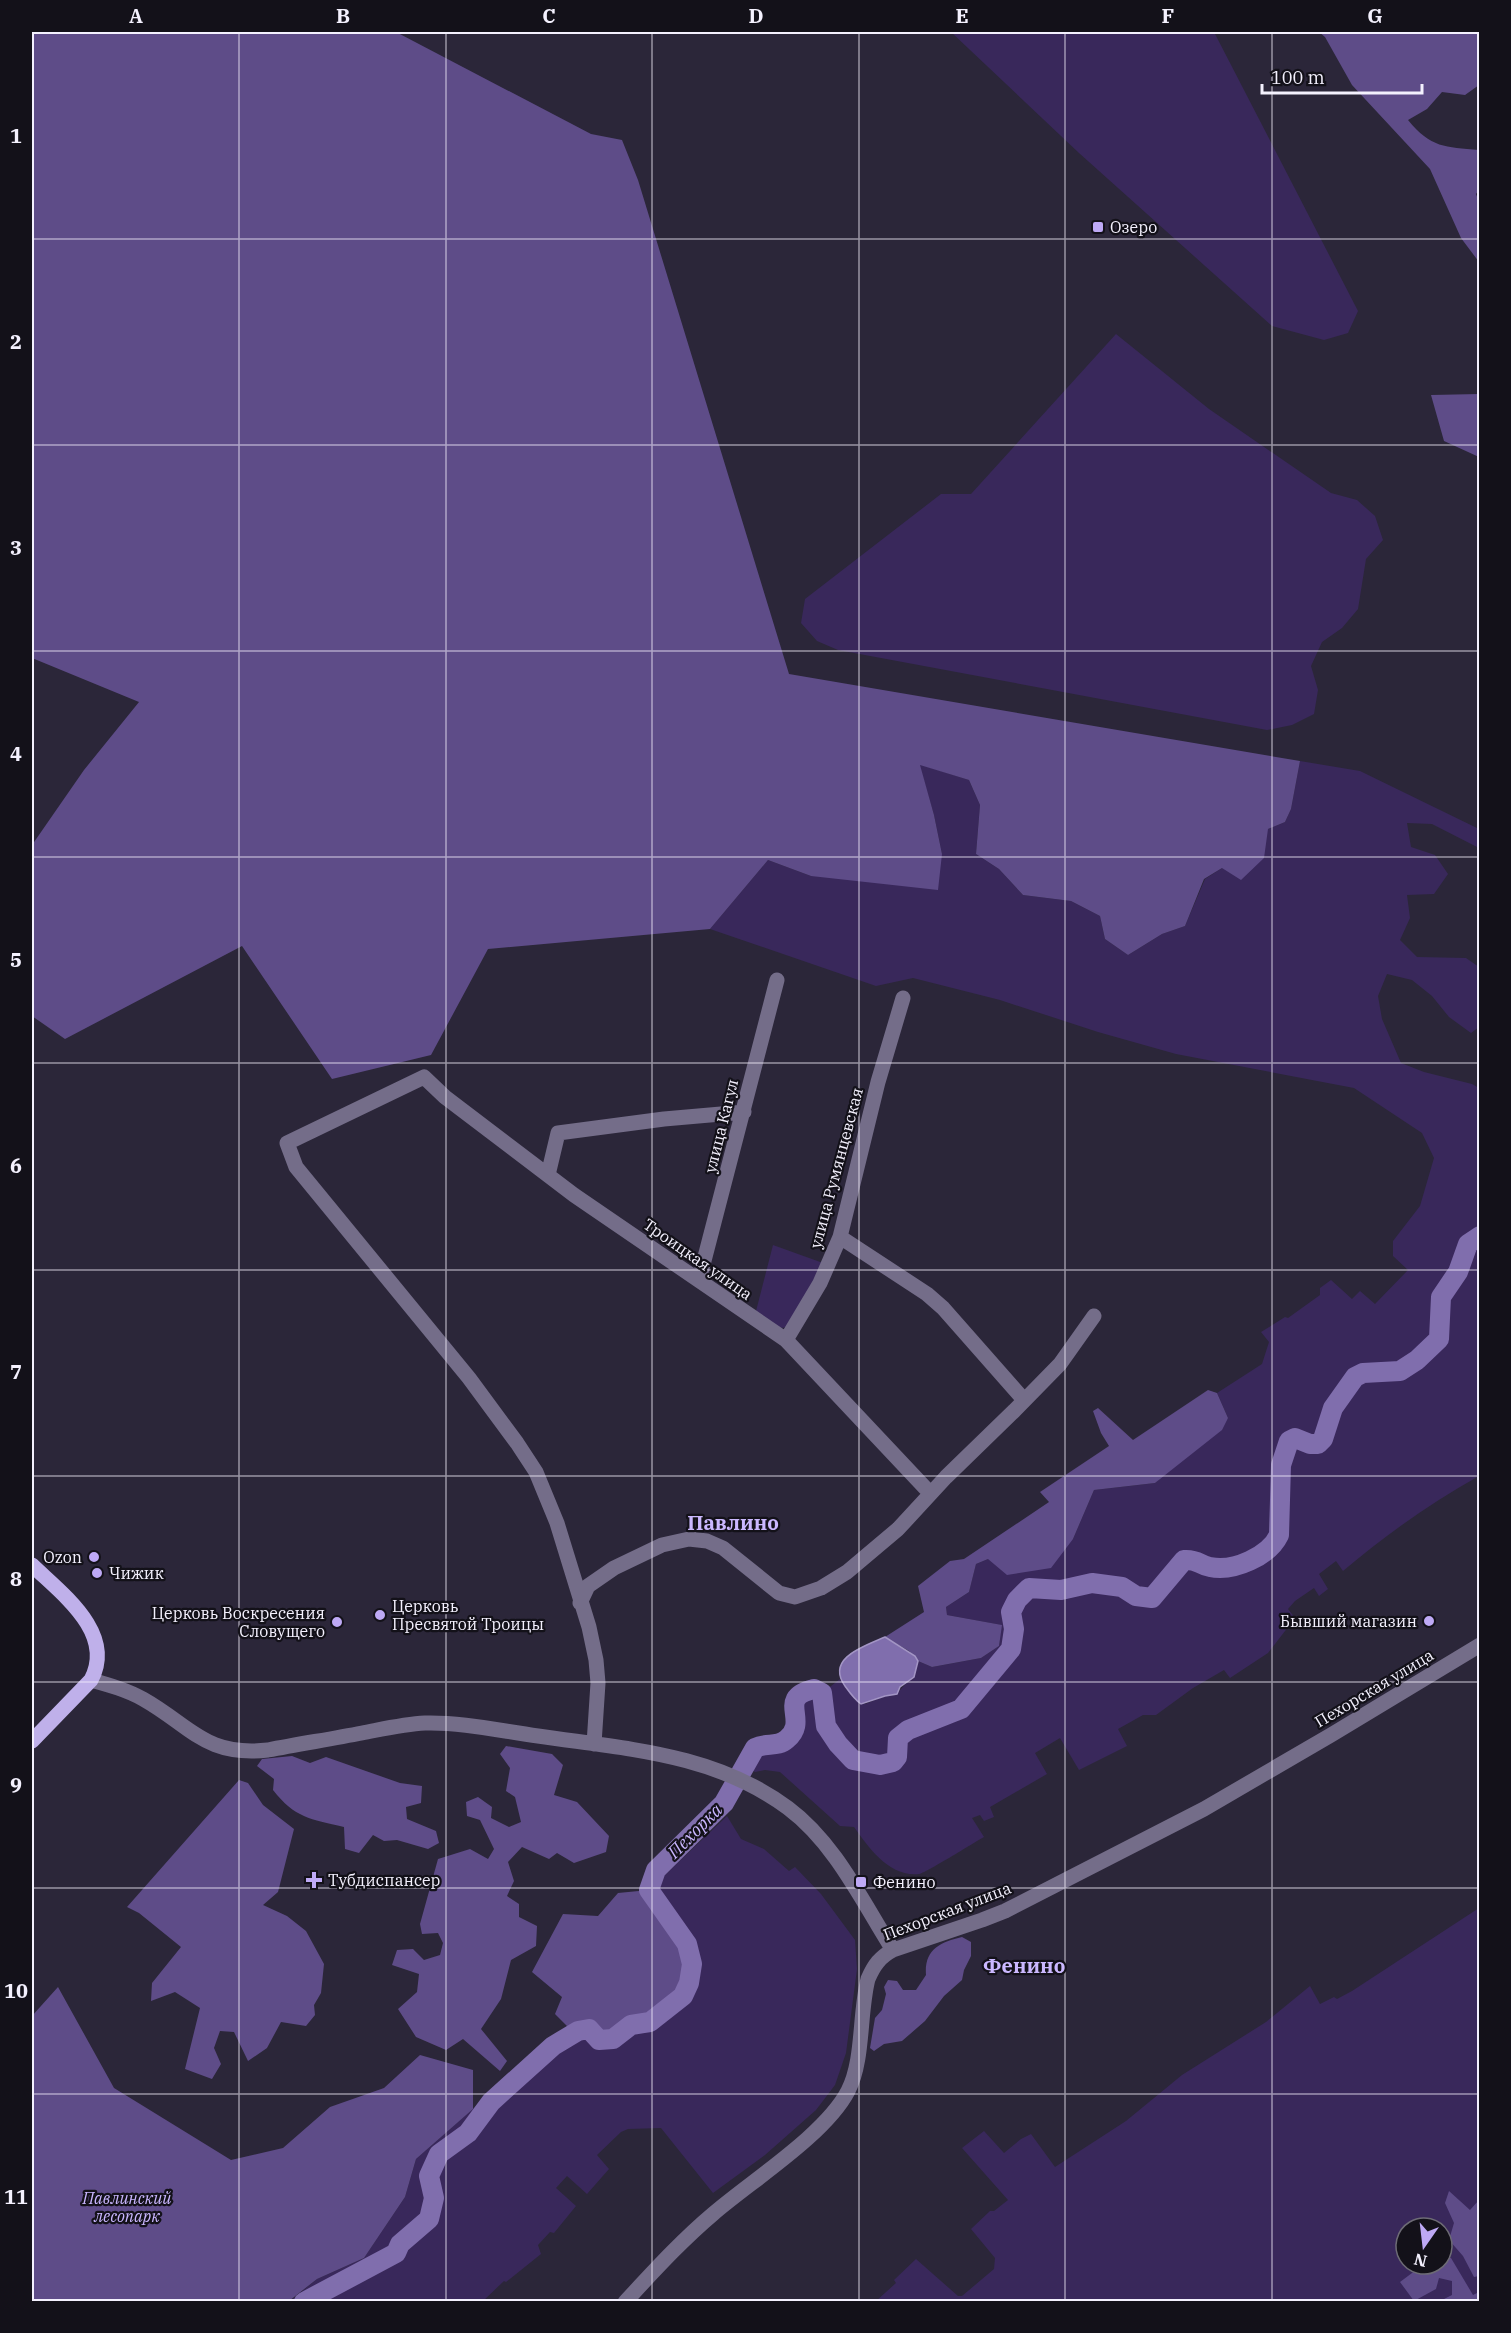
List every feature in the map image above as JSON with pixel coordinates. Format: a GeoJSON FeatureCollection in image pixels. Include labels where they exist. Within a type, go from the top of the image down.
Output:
{"type":"FeatureCollection","features":[{"type":"Feature","properties":{"kind":"main road"},"geometry":{"type":"LineString","coordinates":[[32,1565],[70,1602],[93,1631],[99,1655],[96,1672],[91,1680],[32,1741]]}},
{"type":"Feature","properties":{"kind":"street","name":"улица Кагул"},"geometry":{"type":"LineString","coordinates":[[699,1280],[777,980]]}},
{"type":"Feature","properties":{"kind":"street","name":"улица Румянцевская"},"geometry":{"type":"LineString","coordinates":[[786,1340],[820,1282],[840,1237],[878,1082],[903,998]]}},
{"type":"Feature","properties":{"kind":"street","name":"Троицкая улица"},"geometry":{"type":"LineString","coordinates":[[580,1603],[557,1523],[536,1472],[469,1378],[291,1158],[287,1143],[424,1077],[445,1097],[548,1175],[786,1340],[930,1493]]}},
{"type":"Feature","properties":{"kind":"street"},"geometry":{"type":"LineString","coordinates":[[548,1175],[558,1133],[664,1119],[744,1112]]}},
{"type":"Feature","properties":{"kind":"street"},"geometry":{"type":"LineString","coordinates":[[840,1237],[927,1294],[943,1308],[1024,1400]]}},
{"type":"Feature","properties":{"kind":"street"},"geometry":{"type":"LineString","coordinates":[[594,1744],[598,1683],[596,1660],[589,1627],[580,1603],[588,1586],[614,1568],[662,1545],[689,1539],[707,1541],[723,1548],[779,1593],[795,1597],[821,1588],[847,1572],[898,1529],[930,1493],[1060,1364],[1094,1316]]}},
{"type":"Feature","properties":{"kind":"street","name":"Пехорская улица"},"geometry":{"type":"LineString","coordinates":[[625,2301],[699,2227],[802,2143],[837,2107],[848,2091],[853,2075],[868,1979],[877,1962],[893,1950],[1005,1911],[1204,1809],[1479,1645]]}},
{"type":"Feature","properties":{"kind":"street"},"geometry":{"type":"LineString","coordinates":[[91,1680],[127,1691],[145,1700],[209,1743],[232,1750],[252,1752],[268,1750],[426,1723],[468,1726],[594,1744],[685,1759],[724,1772],[788,1808],[813,1830],[836,1859],[893,1950]]}},
{"type":"Feature","properties":{"kind":"shaded area"},"geometry":{"type":"Polygon","coordinates":[[[951,32],[1214,32],[1358,311],[1348,333],[1324,340],[1272,326],[1079,153],[951,32]]]}},
{"type":"Feature","properties":{"kind":"shaded area"},"geometry":{"type":"Polygon","coordinates":[[[1116,334],[1209,409],[1331,493],[1357,500],[1375,516],[1383,540],[1366,559],[1358,609],[1342,628],[1322,642],[1311,666],[1318,690],[1314,714],[1292,725],[1267,730],[838,650],[817,641],[801,623],[805,599],[941,494],[971,494],[1116,334]]]}},
{"type":"Feature","properties":{"kind":"shaded area"},"geometry":{"type":"Polygon","coordinates":[[[1300,761],[1360,771],[1479,829],[1479,848],[1432,824],[1407,823],[1411,847],[1435,855],[1448,874],[1434,894],[1407,895],[1410,918],[1400,940],[1417,957],[1466,958],[1479,967],[1479,1027],[1471,1033],[1449,1017],[1432,996],[1412,980],[1387,974],[1378,996],[1382,1019],[1401,1063],[1479,1088],[1479,1476],[1409,1520],[1343,1571],[1336,1561],[1319,1574],[1328,1589],[1319,1596],[1314,1588],[1295,1601],[1288,1609],[1295,1618],[1268,1653],[1230,1678],[1224,1670],[1193,1688],[1156,1715],[1143,1715],[1118,1729],[1127,1746],[1079,1770],[1060,1738],[1035,1753],[1047,1774],[990,1807],[994,1817],[984,1821],[980,1815],[972,1818],[984,1837],[923,1873],[908,1874],[898,1871],[873,1852],[854,1827],[840,1826],[780,1772],[765,1770],[755,1772],[750,1769],[760,1753],[770,1752],[787,1745],[797,1734],[800,1717],[798,1706],[804,1698],[822,1693],[840,1679],[855,1700],[865,1704],[897,1694],[913,1676],[918,1661],[932,1667],[981,1658],[999,1646],[1001,1625],[947,1615],[946,1607],[969,1592],[976,1564],[988,1559],[1073,1539],[1094,1490],[1155,1483],[1228,1418],[1217,1393],[1262,1364],[1269,1342],[1261,1332],[1285,1317],[1288,1318],[1320,1295],[1320,1288],[1331,1280],[1352,1299],[1360,1291],[1375,1304],[1408,1270],[1393,1256],[1393,1241],[1420,1206],[1434,1158],[1422,1133],[1354,1088],[1176,1054],[1098,1032],[1000,1000],[913,978],[876,986],[710,929],[768,860],[811,876],[942,854],[934,815],[919,764],[969,780],[980,805],[976,854],[999,869],[1023,895],[1071,901],[1100,916],[1105,939],[1128,955],[1162,934],[1185,926],[1205,879],[1222,868],[1268,829],[1285,822],[1291,809],[1300,761]]]}},
{"type":"Feature","properties":{"kind":"shaded area"},"geometry":{"type":"Polygon","coordinates":[[[773,1245],[823,1263],[790,1325],[781,1328],[772,1326],[755,1315],[773,1245]]]}},
{"type":"Feature","properties":{"kind":"shaded area"},"geometry":{"type":"Polygon","coordinates":[[[885,1637],[915,1656],[918,1661],[914,1677],[900,1687],[897,1694],[861,1704],[845,1686],[840,1676],[840,1668],[850,1654],[885,1637]]]}},
{"type":"Feature","properties":{"kind":"shaded area"},"geometry":{"type":"Polygon","coordinates":[[[727,1816],[741,1839],[764,1849],[789,1871],[795,1867],[821,1894],[855,1940],[857,1969],[846,2053],[835,2085],[816,2110],[765,2155],[713,2193],[661,2128],[628,2129],[621,2132],[597,2155],[609,2169],[587,2194],[567,2176],[556,2188],[576,2206],[554,2233],[550,2232],[538,2245],[541,2254],[506,2282],[504,2281],[483,2301],[289,2302],[317,2279],[364,2258],[405,2197],[416,2159],[567,2026],[588,2025],[598,2035],[613,2039],[631,2025],[650,2022],[687,1944],[649,1890],[727,1816]]]}},
{"type":"Feature","properties":{"kind":"shaded area"},"geometry":{"type":"Polygon","coordinates":[[[1479,1908],[1479,2301],[875,2302],[896,2283],[894,2280],[916,2259],[958,2296],[962,2296],[994,2269],[995,2258],[971,2229],[990,2211],[994,2211],[1008,2200],[962,2148],[984,2131],[1004,2153],[1031,2134],[1055,2167],[1126,2121],[1182,2075],[1266,2022],[1310,1986],[1320,2004],[1334,1997],[1337,1999],[1479,1908]]]}},
{"type":"Feature","properties":{"kind":"green space"},"geometry":{"type":"Polygon","coordinates":[[[32,32],[396,32],[591,134],[622,140],[638,180],[789,674],[1300,761],[1291,809],[1285,822],[1268,829],[1264,858],[1241,880],[1222,868],[1204,879],[1185,926],[1162,934],[1128,955],[1105,939],[1100,916],[1071,901],[1023,895],[999,869],[976,854],[980,805],[969,780],[920,765],[942,854],[938,890],[811,876],[768,860],[710,929],[488,949],[431,1055],[332,1079],[242,946],[65,1039],[32,1016],[32,845],[84,770],[139,702],[32,658],[32,32]]]}},
{"type":"Feature","properties":{"kind":"green space"},"geometry":{"type":"Polygon","coordinates":[[[1319,32],[1479,32],[1479,85],[1465,95],[1442,92],[1427,109],[1408,120],[1424,136],[1439,144],[1479,150],[1479,190],[1476,194],[1479,202],[1479,262],[1461,238],[1430,169],[1352,85],[1325,37],[1319,32]]]}},
{"type":"Feature","properties":{"kind":"green space"},"geometry":{"type":"Polygon","coordinates":[[[1480,394],[1479,457],[1444,441],[1431,395],[1480,394]]]}},
{"type":"Feature","properties":{"kind":"green space"},"geometry":{"type":"Polygon","coordinates":[[[1208,1390],[1217,1393],[1228,1418],[1222,1430],[1155,1483],[1094,1490],[1073,1539],[1051,1568],[1007,1575],[988,1559],[976,1564],[969,1592],[946,1607],[947,1615],[1002,1625],[999,1646],[981,1658],[932,1667],[918,1661],[909,1651],[885,1637],[924,1612],[918,1586],[950,1561],[964,1559],[1049,1502],[1040,1492],[1109,1446],[1101,1433],[1093,1411],[1098,1408],[1133,1440],[1208,1390]]]}},
{"type":"Feature","properties":{"kind":"green space"},"geometry":{"type":"Polygon","coordinates":[[[506,1746],[552,1754],[563,1765],[554,1795],[577,1802],[609,1836],[606,1852],[574,1863],[557,1853],[549,1859],[522,1847],[508,1862],[514,1881],[507,1896],[519,1904],[519,1917],[537,1926],[536,1946],[511,1960],[501,1999],[481,2029],[507,2061],[500,2071],[463,2039],[446,2050],[416,2037],[398,2009],[417,1992],[419,1974],[392,1965],[397,1950],[413,1949],[424,1960],[440,1955],[443,1943],[438,1933],[422,1934],[420,1924],[438,1859],[470,1849],[488,1859],[494,1849],[480,1820],[467,1816],[466,1802],[478,1797],[492,1807],[491,1818],[509,1827],[521,1822],[515,1797],[506,1791],[510,1768],[500,1754],[506,1746]]]}},
{"type":"Feature","properties":{"kind":"green space"},"geometry":{"type":"Polygon","coordinates":[[[292,1756],[310,1763],[326,1757],[400,1783],[422,1786],[421,1803],[406,1807],[407,1819],[436,1831],[439,1843],[428,1849],[397,1840],[384,1841],[373,1835],[359,1853],[345,1849],[344,1827],[312,1819],[296,1812],[273,1790],[274,1779],[257,1766],[262,1759],[292,1756]]]}},
{"type":"Feature","properties":{"kind":"green space"},"geometry":{"type":"Polygon","coordinates":[[[239,1780],[248,1783],[263,1805],[294,1829],[278,1892],[263,1905],[287,1916],[306,1931],[324,1964],[321,1993],[314,2005],[315,2015],[306,2026],[281,2022],[267,2048],[248,2061],[234,2032],[220,2031],[214,2048],[221,2064],[212,2079],[185,2069],[200,2008],[175,1992],[151,2001],[152,1983],[181,1947],[139,1913],[127,1907],[239,1780]]]}},
{"type":"Feature","properties":{"kind":"green space"},"geometry":{"type":"Polygon","coordinates":[[[649,1890],[687,1944],[692,1964],[689,1983],[683,1996],[650,2022],[631,2025],[613,2039],[599,2040],[598,2035],[588,2025],[567,2026],[555,2014],[562,1997],[532,1972],[563,1914],[598,1916],[618,1893],[649,1890]]]}},
{"type":"Feature","properties":{"kind":"green space"},"geometry":{"type":"Polygon","coordinates":[[[962,1937],[971,1942],[971,1956],[962,1980],[944,1996],[925,2021],[902,2041],[884,2044],[874,2051],[870,2048],[875,2018],[882,2010],[886,1994],[884,1987],[888,1980],[897,1981],[903,1990],[916,1990],[926,1975],[926,1966],[931,1953],[940,1945],[962,1937]]]}},
{"type":"Feature","properties":{"kind":"green space","name":"Павлинский лесопарк"},"geometry":{"type":"Polygon","coordinates":[[[58,1987],[114,2088],[231,2160],[283,2148],[330,2107],[384,2088],[420,2055],[473,2070],[473,2109],[416,2159],[405,2197],[364,2258],[317,2279],[289,2301],[32,2301],[32,2016],[58,1987]]]}},
{"type":"Feature","properties":{"kind":"green space"},"geometry":{"type":"Polygon","coordinates":[[[1449,2191],[1470,2210],[1479,2200],[1479,2276],[1474,2277],[1463,2256],[1454,2246],[1454,2216],[1451,2216],[1445,2203],[1449,2191]]]}},
{"type":"Feature","properties":{"kind":"green space"},"geometry":{"type":"Polygon","coordinates":[[[1454,2263],[1473,2295],[1479,2292],[1479,2301],[1440,2301],[1452,2295],[1452,2281],[1439,2278],[1436,2289],[1414,2301],[1400,2282],[1408,2276],[1454,2276],[1454,2263]]]}},
{"type":"Feature","properties":{"kind":"waterway","name":"Пехорка"},"geometry":{"type":"LineString","coordinates":[[304,2302],[396,2253],[400,2244],[429,2219],[434,2198],[429,2176],[439,2154],[468,2133],[491,2102],[553,2046],[578,2031],[589,2029],[599,2040],[613,2039],[631,2025],[650,2022],[683,1996],[689,1983],[692,1964],[687,1944],[649,1890],[656,1870],[724,1803],[755,1748],[783,1742],[793,1732],[794,1704],[797,1698],[814,1689],[822,1693],[826,1726],[853,1760],[880,1765],[893,1762],[897,1757],[898,1738],[908,1730],[961,1709],[1011,1649],[1014,1629],[1011,1612],[1017,1600],[1029,1588],[1061,1590],[1092,1583],[1122,1587],[1136,1596],[1152,1598],[1184,1560],[1219,1568],[1240,1565],[1259,1556],[1274,1543],[1279,1535],[1281,1465],[1289,1441],[1295,1438],[1310,1444],[1318,1444],[1323,1439],[1333,1408],[1355,1377],[1363,1373],[1400,1371],[1417,1360],[1439,1339],[1441,1297],[1458,1272],[1468,1244],[1480,1236]]}},
{"type":"Feature","properties":{"kind":"place","name":"Озеро"},"geometry":{"type":"Point","coordinates":[1098,227]}},
{"type":"Feature","properties":{"kind":"place","name":"Ozon"},"geometry":{"type":"Point","coordinates":[94,1557]}},
{"type":"Feature","properties":{"kind":"place","name":"Чижик"},"geometry":{"type":"Point","coordinates":[97,1573]}},
{"type":"Feature","properties":{"kind":"place","name":"Церковь Пресвятой Троицы"},"geometry":{"type":"Point","coordinates":[380,1615]}},
{"type":"Feature","properties":{"kind":"place","name":"Бывший магазин"},"geometry":{"type":"Point","coordinates":[1429,1621]}},
{"type":"Feature","properties":{"kind":"place","name":"Церковь Воскресения Словущего"},"geometry":{"type":"Point","coordinates":[337,1622]}},
{"type":"Feature","properties":{"kind":"place","name":"Тубдиспансер"},"geometry":{"type":"Point","coordinates":[314,1880]}},
{"type":"Feature","properties":{"kind":"place","name":"Фенино"},"geometry":{"type":"Point","coordinates":[861,1882]}},
{"type":"Feature","properties":{"kind":"district","name":"Павлино"},"geometry":{"type":"Point","coordinates":[733,1523]}},
{"type":"Feature","properties":{"kind":"district","name":"Фенино"},"geometry":{"type":"Point","coordinates":[1024,1966]}}]}
